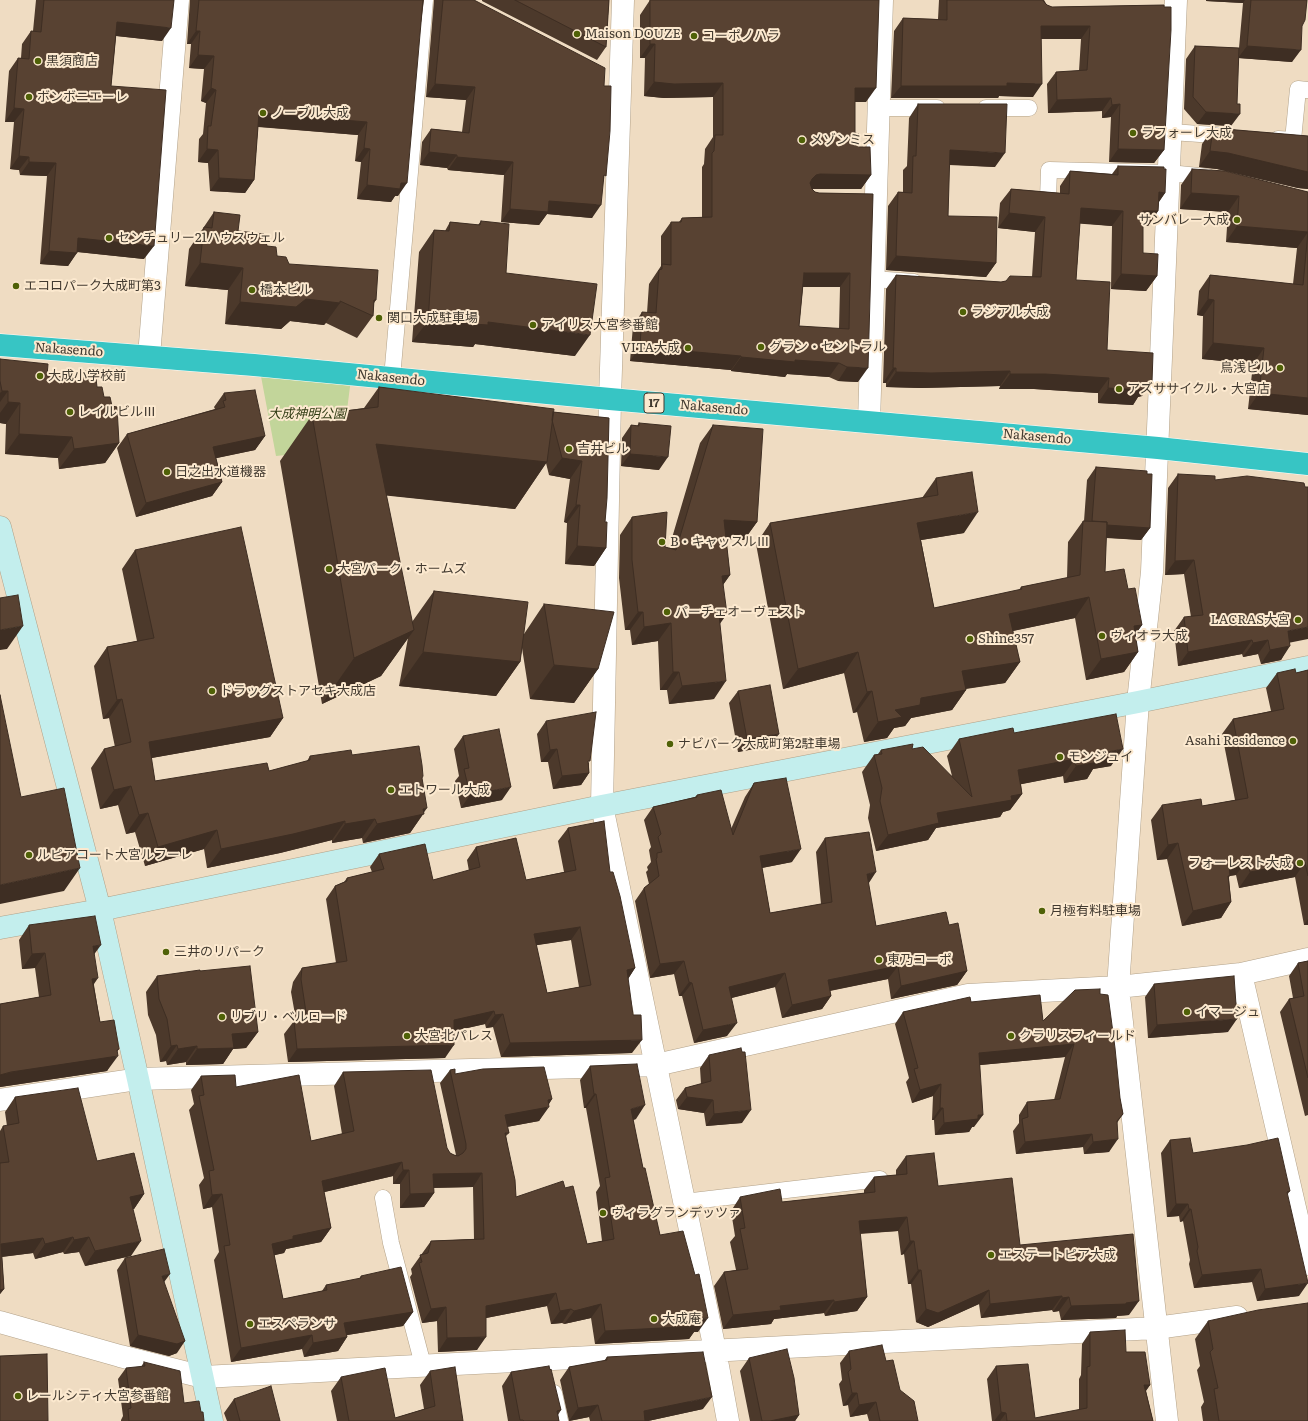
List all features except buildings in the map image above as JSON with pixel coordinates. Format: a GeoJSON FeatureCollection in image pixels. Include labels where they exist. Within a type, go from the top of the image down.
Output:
{"type":"FeatureCollection","features":[{"type":"Feature","properties":{"kind":"highway","name":"Nakasendo"},"geometry":{"type":"LineString","coordinates":[[0,345],[254,365],[610,399],[1158,448],[1308,464]]}},
{"type":"Feature","properties":{"kind":"street"},"geometry":{"type":"LineString","coordinates":[[149,356],[178,0]]}},
{"type":"Feature","properties":{"kind":"street"},"geometry":{"type":"LineString","coordinates":[[623,0],[614,79],[610,399],[602,806],[715,1350],[728,1421]]}},
{"type":"Feature","properties":{"kind":"street"},"geometry":{"type":"LineString","coordinates":[[869,422],[873,279],[868,199],[878,108],[882,0]]}},
{"type":"Feature","properties":{"kind":"street"},"geometry":{"type":"LineString","coordinates":[[1167,1421],[1118,987],[1138,702],[1152,572],[1169,173],[1170,6]]}},
{"type":"Feature","properties":{"kind":"street"},"geometry":{"type":"LineString","coordinates":[[0,527],[100,910],[212,1421]]}},
{"type":"Feature","properties":{"kind":"street"},"geometry":{"type":"LineString","coordinates":[[0,928],[100,910],[602,806],[1138,702],[1308,667]]}},
{"type":"Feature","properties":{"kind":"street"},"geometry":{"type":"LineString","coordinates":[[0,1100],[138,1079],[430,1079],[656,1065],[968,995],[1118,987],[1241,974],[1308,959]]}},
{"type":"Feature","properties":{"kind":"street"},"geometry":{"type":"LineString","coordinates":[[1241,974],[1308,1264]]}},
{"type":"Feature","properties":{"kind":"street"},"geometry":{"type":"LineString","coordinates":[[0,1322],[120,1356],[203,1377],[424,1365],[549,1372],[715,1350],[1156,1328],[1255,1315]]}},
{"type":"Feature","properties":{"kind":"lane"},"geometry":{"type":"LineString","coordinates":[[392,378],[425,0]]}},
{"type":"Feature","properties":{"kind":"lane"},"geometry":{"type":"LineString","coordinates":[[1170,132],[1293,140],[1298,89],[1308,90]]}},
{"type":"Feature","properties":{"kind":"lane"},"geometry":{"type":"LineString","coordinates":[[878,108],[950,108]]}},
{"type":"Feature","properties":{"kind":"lane"},"geometry":{"type":"LineString","coordinates":[[974,108],[1029,108]]}},
{"type":"Feature","properties":{"kind":"lane"},"geometry":{"type":"LineString","coordinates":[[1048,199],[1049,170],[1169,173],[1222,179]]}},
{"type":"Feature","properties":{"kind":"lane"},"geometry":{"type":"LineString","coordinates":[[873,279],[928,283]]}},
{"type":"Feature","properties":{"kind":"lane"},"geometry":{"type":"LineString","coordinates":[[684,1202],[880,1179]]}},
{"type":"Feature","properties":{"kind":"lane"},"geometry":{"type":"LineString","coordinates":[[383,1198],[391,1243],[424,1365]]}},
{"type":"Feature","properties":{"kind":"lane"},"geometry":{"type":"LineString","coordinates":[[549,1372],[560,1421]]}},
{"type":"Feature","properties":{"kind":"green space","name":"大成神明公園"},"geometry":{"type":"Polygon","coordinates":[[[260,371],[351,379],[342,449],[276,456],[260,371]]]}},
{"type":"Feature","properties":{"kind":"place","name":"Maison DOUZE"},"geometry":{"type":"Point","coordinates":[577,34]}},
{"type":"Feature","properties":{"kind":"place","name":"コーポノハラ"},"geometry":{"type":"Point","coordinates":[694,36]}},
{"type":"Feature","properties":{"kind":"place","name":"黒須商店"},"geometry":{"type":"Point","coordinates":[38,61]}},
{"type":"Feature","properties":{"kind":"place","name":"ボンボニエーレ"},"geometry":{"type":"Point","coordinates":[29,97]}},
{"type":"Feature","properties":{"kind":"place","name":"ノーブル大成"},"geometry":{"type":"Point","coordinates":[263,113]}},
{"type":"Feature","properties":{"kind":"place","name":"ラフォーレ大成"},"geometry":{"type":"Point","coordinates":[1133,133]}},
{"type":"Feature","properties":{"kind":"place","name":"メゾンミス"},"geometry":{"type":"Point","coordinates":[802,140]}},
{"type":"Feature","properties":{"kind":"place","name":"サンバレー大成"},"geometry":{"type":"Point","coordinates":[1237,220]}},
{"type":"Feature","properties":{"kind":"place","name":"センチュリー21ハウスウェル"},"geometry":{"type":"Point","coordinates":[109,238]}},
{"type":"Feature","properties":{"kind":"place","name":"エコロパーク大成町第3"},"geometry":{"type":"Point","coordinates":[16,286]}},
{"type":"Feature","properties":{"kind":"place","name":"橋本ビル"},"geometry":{"type":"Point","coordinates":[252,290]}},
{"type":"Feature","properties":{"kind":"place","name":"ラジアル大成"},"geometry":{"type":"Point","coordinates":[963,312]}},
{"type":"Feature","properties":{"kind":"place","name":"関口大成駐車場"},"geometry":{"type":"Point","coordinates":[379,318]}},
{"type":"Feature","properties":{"kind":"place","name":"アイリス大宮参番館"},"geometry":{"type":"Point","coordinates":[533,325]}},
{"type":"Feature","properties":{"kind":"place","name":"グラン・セントラル"},"geometry":{"type":"Point","coordinates":[761,347]}},
{"type":"Feature","properties":{"kind":"place","name":"VITA大成"},"geometry":{"type":"Point","coordinates":[688,348]}},
{"type":"Feature","properties":{"kind":"place","name":"鳥浅ビル"},"geometry":{"type":"Point","coordinates":[1280,368]}},
{"type":"Feature","properties":{"kind":"place","name":"大成小学校前"},"geometry":{"type":"Point","coordinates":[40,376]}},
{"type":"Feature","properties":{"kind":"place","name":"アズササイクル・大宮店"},"geometry":{"type":"Point","coordinates":[1119,389]}},
{"type":"Feature","properties":{"kind":"place","name":"レイルビルⅢ"},"geometry":{"type":"Point","coordinates":[70,412]}},
{"type":"Feature","properties":{"kind":"place","name":"吉井ビル"},"geometry":{"type":"Point","coordinates":[569,449]}},
{"type":"Feature","properties":{"kind":"place","name":"日之出水道機器"},"geometry":{"type":"Point","coordinates":[167,472]}},
{"type":"Feature","properties":{"kind":"place","name":"B・キャッスルⅢ"},"geometry":{"type":"Point","coordinates":[662,542]}},
{"type":"Feature","properties":{"kind":"place","name":"大宮パーク・ホームズ"},"geometry":{"type":"Point","coordinates":[329,569]}},
{"type":"Feature","properties":{"kind":"place","name":"パーチェオーヴェスト"},"geometry":{"type":"Point","coordinates":[667,612]}},
{"type":"Feature","properties":{"kind":"place","name":"LACRAS大宮"},"geometry":{"type":"Point","coordinates":[1298,620]}},
{"type":"Feature","properties":{"kind":"place","name":"ヴィオラ大成"},"geometry":{"type":"Point","coordinates":[1102,636]}},
{"type":"Feature","properties":{"kind":"place","name":"Shine357"},"geometry":{"type":"Point","coordinates":[970,639]}},
{"type":"Feature","properties":{"kind":"place","name":"ドラッグストアセキ大成店"},"geometry":{"type":"Point","coordinates":[212,691]}},
{"type":"Feature","properties":{"kind":"place","name":"Asahi Residence"},"geometry":{"type":"Point","coordinates":[1293,741]}},
{"type":"Feature","properties":{"kind":"place","name":"ナビパーク大成町第2駐車場"},"geometry":{"type":"Point","coordinates":[670,744]}},
{"type":"Feature","properties":{"kind":"place","name":"モンジュイ"},"geometry":{"type":"Point","coordinates":[1060,757]}},
{"type":"Feature","properties":{"kind":"place","name":"エトワール大成"},"geometry":{"type":"Point","coordinates":[391,790]}},
{"type":"Feature","properties":{"kind":"place","name":"ルピアコート大宮ルフーレ"},"geometry":{"type":"Point","coordinates":[29,855]}},
{"type":"Feature","properties":{"kind":"place","name":"フォーレスト大成"},"geometry":{"type":"Point","coordinates":[1300,863]}},
{"type":"Feature","properties":{"kind":"place","name":"月極有料駐車場"},"geometry":{"type":"Point","coordinates":[1042,911]}},
{"type":"Feature","properties":{"kind":"place","name":"三井のリパーク"},"geometry":{"type":"Point","coordinates":[166,952]}},
{"type":"Feature","properties":{"kind":"place","name":"東乃コーポ"},"geometry":{"type":"Point","coordinates":[879,960]}},
{"type":"Feature","properties":{"kind":"place","name":"イマージュ"},"geometry":{"type":"Point","coordinates":[1187,1012]}},
{"type":"Feature","properties":{"kind":"place","name":"リブリ・ベルロード"},"geometry":{"type":"Point","coordinates":[222,1017]}},
{"type":"Feature","properties":{"kind":"place","name":"大宮北パレス"},"geometry":{"type":"Point","coordinates":[407,1036]}},
{"type":"Feature","properties":{"kind":"place","name":"クラリスフィールド"},"geometry":{"type":"Point","coordinates":[1011,1036]}},
{"type":"Feature","properties":{"kind":"place","name":"ヴィラグランデッツァ"},"geometry":{"type":"Point","coordinates":[603,1213]}},
{"type":"Feature","properties":{"kind":"place","name":"エステートピア大成"},"geometry":{"type":"Point","coordinates":[991,1255]}},
{"type":"Feature","properties":{"kind":"place","name":"大成庵"},"geometry":{"type":"Point","coordinates":[654,1319]}},
{"type":"Feature","properties":{"kind":"place","name":"エスペランサ"},"geometry":{"type":"Point","coordinates":[250,1324]}},
{"type":"Feature","properties":{"kind":"place","name":"レールシティ大宮参番館"},"geometry":{"type":"Point","coordinates":[18,1396]}}]}
